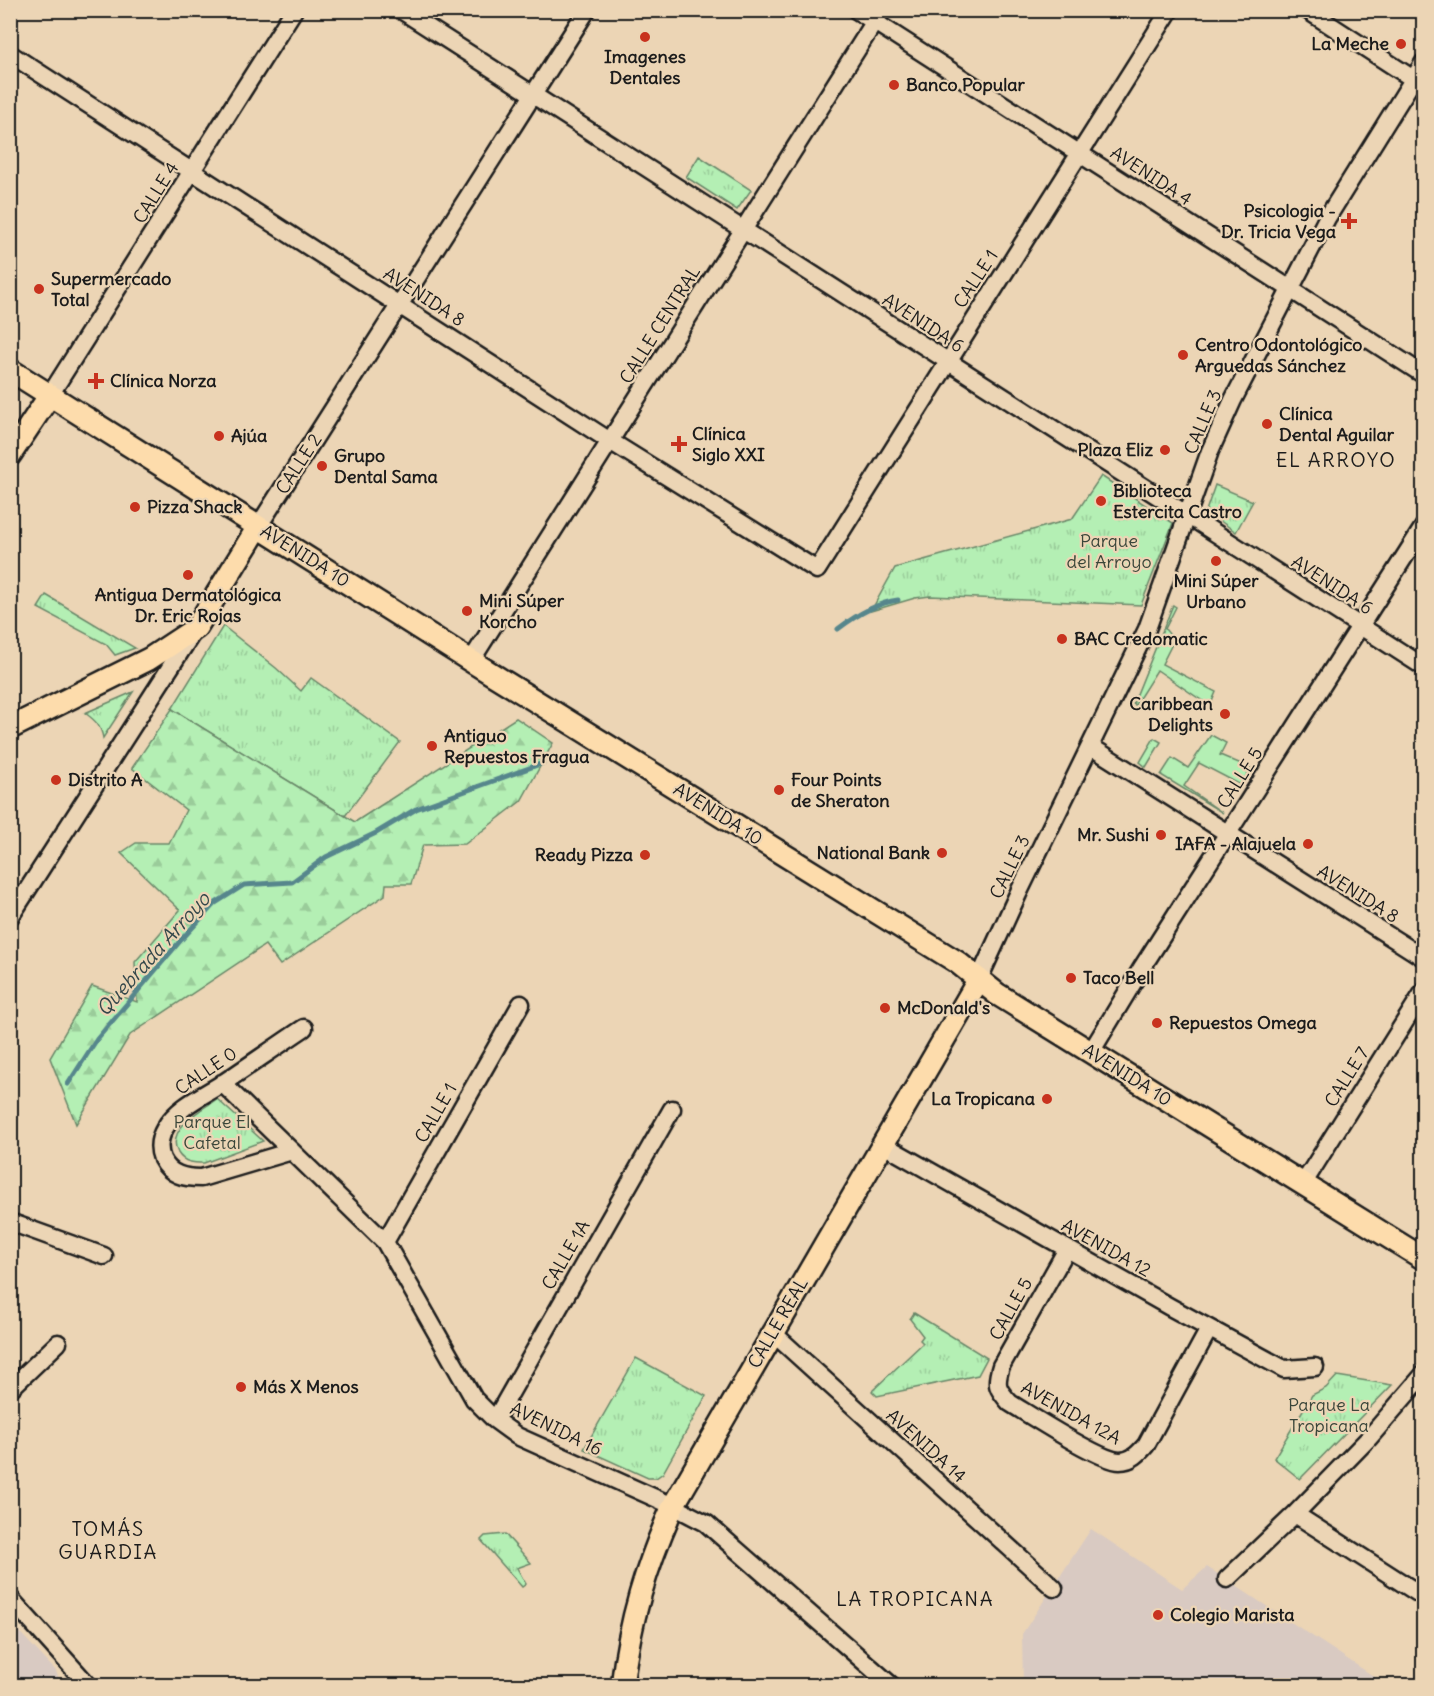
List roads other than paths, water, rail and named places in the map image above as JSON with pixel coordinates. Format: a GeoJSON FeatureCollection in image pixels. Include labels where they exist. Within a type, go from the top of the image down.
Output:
{"type":"FeatureCollection","features":[{"type":"Feature","properties":{"kind":"main road","name":"AVENIDA 10"},"geometry":{"type":"LineString","coordinates":[[10,370],[471,661],[957,962],[997,994],[1424,1259]]}},
{"type":"Feature","properties":{"kind":"main road"},"geometry":{"type":"LineString","coordinates":[[10,455],[50,395]]}},
{"type":"Feature","properties":{"kind":"main road","name":"CALLE 2"},"geometry":{"type":"LineString","coordinates":[[196,628],[258,527]]}},
{"type":"Feature","properties":{"kind":"main road"},"geometry":{"type":"LineString","coordinates":[[10,728],[149,659],[196,628]]}},
{"type":"Feature","properties":{"kind":"main road","name":"CALLE REAL"},"geometry":{"type":"LineString","coordinates":[[622,1686],[637,1602],[656,1544],[673,1506],[979,979]]}},
{"type":"Feature","properties":{"kind":"street","name":"CALLE 4"},"geometry":{"type":"LineString","coordinates":[[50,395],[294,10]]}},
{"type":"Feature","properties":{"kind":"street","name":"AVENIDA 6"},"geometry":{"type":"LineString","coordinates":[[401,10],[1424,668]]}},
{"type":"Feature","properties":{"kind":"street","name":"CALLE 2"},"geometry":{"type":"LineString","coordinates":[[258,527],[587,10]]}},
{"type":"Feature","properties":{"kind":"street","name":"AVENIDA 4"},"geometry":{"type":"LineString","coordinates":[[856,10],[878,16],[1080,153],[1424,375]]}},
{"type":"Feature","properties":{"kind":"street","name":"CALLE 1"},"geometry":{"type":"LineString","coordinates":[[817,570],[1170,10]]}},
{"type":"Feature","properties":{"kind":"street"},"geometry":{"type":"LineString","coordinates":[[1307,10],[1418,82]]}},
{"type":"Feature","properties":{"kind":"street","name":"CALLE CENTRAL"},"geometry":{"type":"LineString","coordinates":[[471,661],[878,16]]}},
{"type":"Feature","properties":{"kind":"street","name":"AVENIDA 8"},"geometry":{"type":"LineString","coordinates":[[10,54],[610,441],[817,570]]}},
{"type":"Feature","properties":{"kind":"street","name":"CALLE 3"},"geometry":{"type":"LineString","coordinates":[[979,979],[1147,629],[1215,440],[1290,289],[1344,188],[1418,82],[1424,62]]}},
{"type":"Feature","properties":{"kind":"street","name":"CALLE 5"},"geometry":{"type":"LineString","coordinates":[[1090,1052],[1424,526]]}},
{"type":"Feature","properties":{"kind":"street","name":"CALLE 2"},"geometry":{"type":"LineString","coordinates":[[10,917],[196,628]]}},
{"type":"Feature","properties":{"kind":"street","name":"AVENIDA 8"},"geometry":{"type":"LineString","coordinates":[[1090,746],[1424,958]]}},
{"type":"Feature","properties":{"kind":"street","name":"CALLE 7"},"geometry":{"type":"LineString","coordinates":[[1303,1184],[1424,991]]}},
{"type":"Feature","properties":{"kind":"street","name":"CALLE 1"},"geometry":{"type":"LineString","coordinates":[[385,1242],[487,1079],[521,1004]]}},
{"type":"Feature","properties":{"kind":"street","name":"CALLE 0"},"geometry":{"type":"LineString","coordinates":[[292,1151],[201,1178],[180,1176],[174,1173],[165,1164],[159,1152],[165,1127],[187,1107],[304,1028]]}},
{"type":"Feature","properties":{"kind":"street","name":"AVENIDA 16"},"geometry":{"type":"LineString","coordinates":[[222,1083],[385,1242],[474,1399],[495,1420],[518,1436],[706,1523],[892,1686]]}},
{"type":"Feature","properties":{"kind":"street","name":"CALLE 1A"},"geometry":{"type":"LineString","coordinates":[[495,1420],[672,1109]]}},
{"type":"Feature","properties":{"kind":"street","name":"AVENIDA 12"},"geometry":{"type":"LineString","coordinates":[[882,1143],[1209,1329],[1284,1369],[1315,1367]]}},
{"type":"Feature","properties":{"kind":"street"},"geometry":{"type":"LineString","coordinates":[[10,1222],[104,1256]]}},
{"type":"Feature","properties":{"kind":"street","name":"CALLE 5"},"geometry":{"type":"LineString","coordinates":[[999,1391],[997,1379],[1001,1366],[1067,1249]]}},
{"type":"Feature","properties":{"kind":"street","name":"AVENIDA 12A"},"geometry":{"type":"LineString","coordinates":[[999,1391],[1010,1403],[1108,1460],[1127,1460],[1138,1455],[1146,1445],[1209,1329]]}},
{"type":"Feature","properties":{"kind":"street","name":"AVENIDA 14"},"geometry":{"type":"LineString","coordinates":[[772,1333],[1054,1588]]}},
{"type":"Feature","properties":{"kind":"street"},"geometry":{"type":"LineString","coordinates":[[10,1389],[58,1343]]}},
{"type":"Feature","properties":{"kind":"street"},"geometry":{"type":"LineString","coordinates":[[1227,1579],[1369,1438],[1424,1374]]}},
{"type":"Feature","properties":{"kind":"street"},"geometry":{"type":"LineString","coordinates":[[1295,1514],[1424,1597]]}},
{"type":"Feature","properties":{"kind":"street"},"geometry":{"type":"LineString","coordinates":[[10,1598],[89,1686]]}},
{"type":"Feature","properties":{"kind":"waterway","name":"Quebrada Arroyo"},"geometry":{"type":"LineString","coordinates":[[838,629],[866,611],[898,600]]}},
{"type":"Feature","properties":{"kind":"waterway","name":"Quebrada Arroyo"},"geometry":{"type":"LineString","coordinates":[[68,1084],[97,1039],[214,904],[244,885],[292,882],[326,857],[376,833],[416,809],[543,763]]}},
{"type":"Feature","properties":{"kind":"place","name":"Imagenes Dentales"},"geometry":{"type":"Point","coordinates":[645,37]}},
{"type":"Feature","properties":{"kind":"place","name":"La Meche"},"geometry":{"type":"Point","coordinates":[1401,44]}},
{"type":"Feature","properties":{"kind":"place","name":"Banco Popular"},"geometry":{"type":"Point","coordinates":[894,85]}},
{"type":"Feature","properties":{"kind":"place","name":"Psicologia - Dr. Tricia Vega"},"geometry":{"type":"Point","coordinates":[1349,221]}},
{"type":"Feature","properties":{"kind":"place","name":"Supermercado Total"},"geometry":{"type":"Point","coordinates":[39,289]}},
{"type":"Feature","properties":{"kind":"place","name":"Centro Odontológico Arguedas Sánchez"},"geometry":{"type":"Point","coordinates":[1183,355]}},
{"type":"Feature","properties":{"kind":"place","name":"Clínica Norza"},"geometry":{"type":"Point","coordinates":[96,381]}},
{"type":"Feature","properties":{"kind":"place","name":"Clínica Dental Aguilar"},"geometry":{"type":"Point","coordinates":[1267,424]}},
{"type":"Feature","properties":{"kind":"place","name":"Ajúa"},"geometry":{"type":"Point","coordinates":[219,436]}},
{"type":"Feature","properties":{"kind":"place","name":"Clínica Siglo XXI"},"geometry":{"type":"Point","coordinates":[679,444]}},
{"type":"Feature","properties":{"kind":"place","name":"Plaza Eliz"},"geometry":{"type":"Point","coordinates":[1165,450]}},
{"type":"Feature","properties":{"kind":"place","name":"Grupo Dental Sama"},"geometry":{"type":"Point","coordinates":[322,466]}},
{"type":"Feature","properties":{"kind":"place","name":"Biblioteca Estercita Castro"},"geometry":{"type":"Point","coordinates":[1101,501]}},
{"type":"Feature","properties":{"kind":"place","name":"Pizza Shack"},"geometry":{"type":"Point","coordinates":[135,507]}},
{"type":"Feature","properties":{"kind":"place","name":"Mini Súper Urbano"},"geometry":{"type":"Point","coordinates":[1216,561]}},
{"type":"Feature","properties":{"kind":"place","name":"Antigua Dermatológica Dr. Eric Rojas"},"geometry":{"type":"Point","coordinates":[188,575]}},
{"type":"Feature","properties":{"kind":"place","name":"Mini Súper Korcho"},"geometry":{"type":"Point","coordinates":[467,611]}},
{"type":"Feature","properties":{"kind":"place","name":"BAC Credomatic"},"geometry":{"type":"Point","coordinates":[1062,639]}},
{"type":"Feature","properties":{"kind":"place","name":"Caribbean Delights"},"geometry":{"type":"Point","coordinates":[1225,714]}},
{"type":"Feature","properties":{"kind":"place","name":"Antiguo Repuestos Fragua"},"geometry":{"type":"Point","coordinates":[432,746]}},
{"type":"Feature","properties":{"kind":"place","name":"Distrito A"},"geometry":{"type":"Point","coordinates":[56,780]}},
{"type":"Feature","properties":{"kind":"place","name":"Four Points de Sheraton"},"geometry":{"type":"Point","coordinates":[779,790]}},
{"type":"Feature","properties":{"kind":"place","name":"Mr. Sushi"},"geometry":{"type":"Point","coordinates":[1161,835]}},
{"type":"Feature","properties":{"kind":"place","name":"IAFA - Alajuela"},"geometry":{"type":"Point","coordinates":[1308,844]}},
{"type":"Feature","properties":{"kind":"place","name":"National Bank"},"geometry":{"type":"Point","coordinates":[942,853]}},
{"type":"Feature","properties":{"kind":"place","name":"Ready Pizza"},"geometry":{"type":"Point","coordinates":[645,855]}},
{"type":"Feature","properties":{"kind":"place","name":"Taco Bell"},"geometry":{"type":"Point","coordinates":[1071,978]}},
{"type":"Feature","properties":{"kind":"place","name":"McDonald's"},"geometry":{"type":"Point","coordinates":[885,1008]}},
{"type":"Feature","properties":{"kind":"place","name":"Repuestos Omega"},"geometry":{"type":"Point","coordinates":[1157,1023]}},
{"type":"Feature","properties":{"kind":"place","name":"La Tropicana"},"geometry":{"type":"Point","coordinates":[1047,1099]}},
{"type":"Feature","properties":{"kind":"place","name":"Más X Menos"},"geometry":{"type":"Point","coordinates":[241,1387]}},
{"type":"Feature","properties":{"kind":"place","name":"Colegio Marista"},"geometry":{"type":"Point","coordinates":[1158,1615]}},
{"type":"Feature","properties":{"kind":"district","name":"EL ARROYO"},"geometry":{"type":"Point","coordinates":[1336,460]}},
{"type":"Feature","properties":{"kind":"district","name":"TOMÁS GUARDIA"},"geometry":{"type":"Point","coordinates":[108,1540]}},
{"type":"Feature","properties":{"kind":"district","name":"LA TROPICANA"},"geometry":{"type":"Point","coordinates":[915,1599]}},
{"type":"Feature","properties":{"kind":"park label","name":"Parque del Arroyo"},"geometry":{"type":"Point","coordinates":[1109,551]}},
{"type":"Feature","properties":{"kind":"park label","name":"Parque El Cafetal"},"geometry":{"type":"Point","coordinates":[212,1132]}},
{"type":"Feature","properties":{"kind":"park label","name":"Parque La Tropicana"},"geometry":{"type":"Point","coordinates":[1329,1415]}}]}
